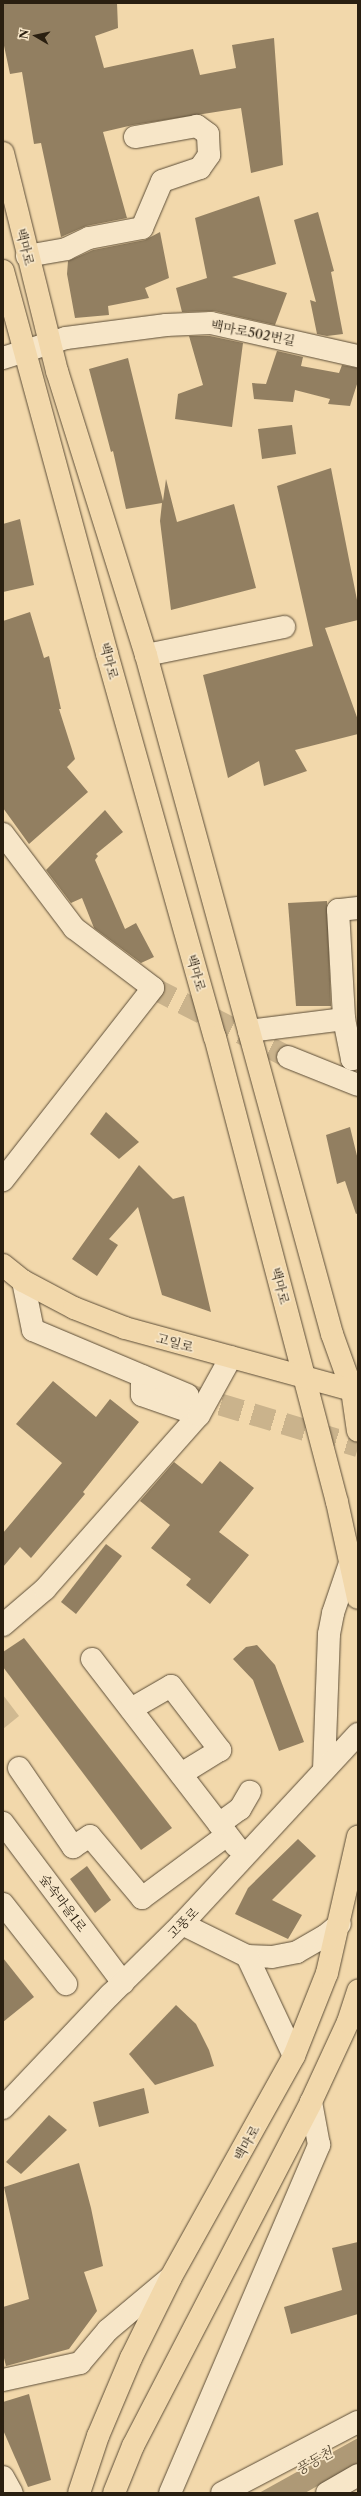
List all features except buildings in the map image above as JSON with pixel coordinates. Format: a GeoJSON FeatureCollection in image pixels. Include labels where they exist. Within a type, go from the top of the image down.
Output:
{"type":"FeatureCollection","features":[{"type":"Feature","properties":{"kind":"main road","name":"백마로"},"geometry":{"type":"LineString","coordinates":[[5,164],[27,256],[51,340],[57,371],[146,655],[332,1334],[355,1391],[358,1431]]}},
{"type":"Feature","properties":{"kind":"main road","name":"백마로"},"geometry":{"type":"LineString","coordinates":[[3,271],[107,654],[214,1037],[304,1376],[351,1560],[358,1598]]}},
{"type":"Feature","properties":{"kind":"main road","name":"고일로"},"geometry":{"type":"LineString","coordinates":[[3,1265],[23,1281],[74,1308],[125,1328],[178,1345],[231,1357],[355,1391]]}},
{"type":"Feature","properties":{"kind":"main road","name":"백마로"},"geometry":{"type":"LineString","coordinates":[[79,2493],[98,2436],[131,2358],[171,2277],[294,2056],[327,1973],[340,1924],[358,1836]]}},
{"type":"Feature","properties":{"kind":"main road"},"geometry":{"type":"LineString","coordinates":[[114,2493],[133,2446],[311,2102],[348,2022],[358,1991]]}},
{"type":"Feature","properties":{"kind":"street"},"geometry":{"type":"LineString","coordinates":[[27,256],[66,249],[89,238],[142,228],[162,181],[200,168],[209,155],[208,134],[197,126],[135,138]]}},
{"type":"Feature","properties":{"kind":"street","name":"백마로502번길"},"geometry":{"type":"LineString","coordinates":[[51,340],[166,325],[211,324],[358,356]]}},
{"type":"Feature","properties":{"kind":"street"},"geometry":{"type":"LineString","coordinates":[[3,358],[51,340]]}},
{"type":"Feature","properties":{"kind":"street"},"geometry":{"type":"LineString","coordinates":[[146,655],[284,627]]}},
{"type":"Feature","properties":{"kind":"street"},"geometry":{"type":"LineString","coordinates":[[3,834],[74,928],[153,988],[3,1180]]}},
{"type":"Feature","properties":{"kind":"street"},"geometry":{"type":"LineString","coordinates":[[358,908],[338,910],[344,1019],[352,1058],[358,1058]]}},
{"type":"Feature","properties":{"kind":"street"},"geometry":{"type":"LineString","coordinates":[[249,1031],[344,1019]]}},
{"type":"Feature","properties":{"kind":"street"},"geometry":{"type":"LineString","coordinates":[[288,1057],[358,1085]]}},
{"type":"Feature","properties":{"kind":"street"},"geometry":{"type":"LineString","coordinates":[[23,1281],[33,1330],[188,1395]]}},
{"type":"Feature","properties":{"kind":"street"},"geometry":{"type":"LineString","coordinates":[[3,1625],[45,1589],[199,1415],[231,1357]]}},
{"type":"Feature","properties":{"kind":"street"},"geometry":{"type":"LineString","coordinates":[[142,1376],[142,1395],[199,1415]]}},
{"type":"Feature","properties":{"kind":"street"},"geometry":{"type":"LineString","coordinates":[[324,1770],[329,1634],[333,1613],[351,1560]]}},
{"type":"Feature","properties":{"kind":"street"},"geometry":{"type":"LineString","coordinates":[[92,1659],[246,1857]]}},
{"type":"Feature","properties":{"kind":"street"},"geometry":{"type":"LineString","coordinates":[[131,1709],[171,1686],[220,1750],[181,1774]]}},
{"type":"Feature","properties":{"kind":"street","name":"고풍로"},"geometry":{"type":"LineString","coordinates":[[3,2108],[246,1857],[358,1734]]}},
{"type":"Feature","properties":{"kind":"street"},"geometry":{"type":"LineString","coordinates":[[19,1768],[73,1847],[90,1836],[142,1898],[223,1829],[240,1809],[250,1792]]}},
{"type":"Feature","properties":{"kind":"street","name":"숲속마을1로"},"geometry":{"type":"LineString","coordinates":[[3,1823],[123,1983]]}},
{"type":"Feature","properties":{"kind":"street"},"geometry":{"type":"LineString","coordinates":[[3,1904],[66,1984]]}},
{"type":"Feature","properties":{"kind":"street"},"geometry":{"type":"LineString","coordinates":[[182,1924],[247,1956],[272,1957],[297,1952],[325,1936],[340,1924]]}},
{"type":"Feature","properties":{"kind":"street"},"geometry":{"type":"LineString","coordinates":[[247,1956],[294,2056]]}},
{"type":"Feature","properties":{"kind":"street"},"geometry":{"type":"LineString","coordinates":[[170,2493],[319,2145],[311,2102]]}},
{"type":"Feature","properties":{"kind":"street"},"geometry":{"type":"LineString","coordinates":[[3,2380],[80,2363],[108,2330],[171,2277]]}},
{"type":"Feature","properties":{"kind":"street"},"geometry":{"type":"LineString","coordinates":[[222,2493],[358,2422]]}},
{"type":"Feature","properties":{"kind":"street"},"geometry":{"type":"LineString","coordinates":[[327,2493],[358,2475]]}},
{"type":"Feature","properties":{"kind":"street"},"geometry":{"type":"LineString","coordinates":[[3,2477],[12,2493]]}},
{"type":"Feature","properties":{"kind":"shaded area"},"geometry":{"type":"Polygon","coordinates":[[[3,1695],[19,1716],[3,1729],[3,1695]]]}},
{"type":"Feature","properties":{"kind":"shaded area"},"geometry":{"type":"Polygon","coordinates":[[[358,2438],[358,2463],[305,2493],[259,2493],[358,2438]]]}},
{"type":"Feature","properties":{"kind":"tunnel"},"geometry":{"type":"LineString","coordinates":[[153,988],[288,1057]]}},
{"type":"Feature","properties":{"kind":"tunnel"},"geometry":{"type":"LineString","coordinates":[[189,1395],[358,1446]]}},
{"type":"Feature","properties":{"kind":"water label","name":"풍동천"},"geometry":{"type":"Point","coordinates":[314,2461]}}]}
